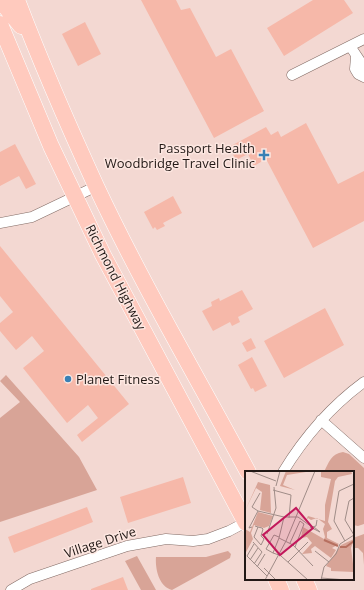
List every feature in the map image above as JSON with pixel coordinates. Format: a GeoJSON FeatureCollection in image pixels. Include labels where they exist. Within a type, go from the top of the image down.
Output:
{"type":"FeatureCollection","features":[{"type":"Feature","properties":{"kind":"main road"},"geometry":{"type":"LineString","coordinates":[[0,0],[33,41]]}},
{"type":"Feature","properties":{"kind":"main road","name":"Richmond Highway"},"geometry":{"type":"LineString","coordinates":[[17,0],[33,41],[97,186],[133,258],[247,471]]}},
{"type":"Feature","properties":{"kind":"main road","name":"Richmond Highway"},"geometry":{"type":"LineString","coordinates":[[0,24],[39,118],[75,197],[140,325],[245,520]]}},
{"type":"Feature","properties":{"kind":"main road"},"geometry":{"type":"LineString","coordinates":[[276,580],[281,590]]}},
{"type":"Feature","properties":{"kind":"main road"},"geometry":{"type":"LineString","coordinates":[[305,580],[310,590]]}},
{"type":"Feature","properties":{"kind":"street"},"geometry":{"type":"LineString","coordinates":[[292,75],[364,39]]}},
{"type":"Feature","properties":{"kind":"street"},"geometry":{"type":"LineString","coordinates":[[350,46],[356,58],[364,67]]}},
{"type":"Feature","properties":{"kind":"street"},"geometry":{"type":"LineString","coordinates":[[356,58],[355,69],[358,74],[364,77]]}},
{"type":"Feature","properties":{"kind":"street"},"geometry":{"type":"LineString","coordinates":[[0,223],[32,217],[97,186]]}},
{"type":"Feature","properties":{"kind":"street"},"geometry":{"type":"LineString","coordinates":[[284,471],[306,438],[321,420],[340,401],[364,382]]}},
{"type":"Feature","properties":{"kind":"street"},"geometry":{"type":"LineString","coordinates":[[321,420],[364,458]]}},
{"type":"Feature","properties":{"kind":"street","name":"Village Drive"},"geometry":{"type":"LineString","coordinates":[[11,590],[30,579],[127,546],[166,539],[193,541],[208,539],[229,531],[245,523]]}},
{"type":"Feature","properties":{"kind":"shaded area"},"geometry":{"type":"Polygon","coordinates":[[[6,375],[79,457],[97,490],[0,522],[0,418],[20,402],[0,381],[6,375]]]}},
{"type":"Feature","properties":{"kind":"shaded area"},"geometry":{"type":"Polygon","coordinates":[[[343,452],[349,454],[364,468],[364,524],[358,526],[354,525],[354,471],[324,471],[333,457],[343,452]]]}},
{"type":"Feature","properties":{"kind":"shaded area"},"geometry":{"type":"Polygon","coordinates":[[[364,534],[364,565],[363,553],[358,548],[354,548],[354,538],[364,534]]]}},
{"type":"Feature","properties":{"kind":"shaded area"},"geometry":{"type":"Polygon","coordinates":[[[228,551],[231,554],[230,558],[172,590],[164,585],[157,572],[156,557],[206,557],[228,551]]]}},
{"type":"Feature","properties":{"kind":"shaded area"},"geometry":{"type":"Polygon","coordinates":[[[137,556],[156,590],[141,590],[125,561],[137,556]]]}},
{"type":"Feature","properties":{"kind":"building"},"geometry":{"type":"Polygon","coordinates":[[[141,0],[176,0],[181,10],[190,8],[216,57],[231,49],[264,111],[214,138],[141,0]]]}},
{"type":"Feature","properties":{"kind":"building"},"geometry":{"type":"Polygon","coordinates":[[[313,0],[344,0],[353,13],[284,56],[267,28],[313,0]]]}},
{"type":"Feature","properties":{"kind":"building"},"geometry":{"type":"Polygon","coordinates":[[[85,22],[101,54],[78,66],[62,34],[85,22]]]}},
{"type":"Feature","properties":{"kind":"building"},"geometry":{"type":"Polygon","coordinates":[[[306,123],[338,184],[364,171],[364,221],[313,248],[266,159],[254,166],[248,154],[236,160],[229,147],[266,127],[271,135],[278,131],[281,137],[306,123]]]}},
{"type":"Feature","properties":{"kind":"building"},"geometry":{"type":"Polygon","coordinates":[[[15,144],[36,184],[26,189],[19,176],[0,186],[0,152],[15,144]]]}},
{"type":"Feature","properties":{"kind":"building"},"geometry":{"type":"Polygon","coordinates":[[[173,196],[182,213],[163,223],[165,226],[157,230],[155,227],[153,229],[144,212],[173,196]]]}},
{"type":"Feature","properties":{"kind":"building"},"geometry":{"type":"Polygon","coordinates":[[[0,246],[129,404],[82,442],[77,435],[98,418],[88,405],[67,423],[23,368],[44,351],[32,336],[16,350],[0,331],[0,323],[13,312],[0,296],[0,246]]]}},
{"type":"Feature","properties":{"kind":"building"},"geometry":{"type":"Polygon","coordinates":[[[242,290],[253,309],[238,317],[240,322],[232,326],[230,322],[213,331],[202,311],[212,306],[211,302],[219,298],[220,301],[242,290]]]}},
{"type":"Feature","properties":{"kind":"building"},"geometry":{"type":"Polygon","coordinates":[[[325,308],[344,345],[284,378],[264,341],[325,308]]]}},
{"type":"Feature","properties":{"kind":"building"},"geometry":{"type":"Polygon","coordinates":[[[251,338],[256,348],[247,352],[242,343],[251,338]]]}},
{"type":"Feature","properties":{"kind":"building"},"geometry":{"type":"Polygon","coordinates":[[[252,357],[267,386],[255,392],[253,388],[251,389],[238,365],[252,357]]]}},
{"type":"Feature","properties":{"kind":"building"},"geometry":{"type":"Polygon","coordinates":[[[183,477],[191,503],[128,523],[120,497],[183,477]]]}},
{"type":"Feature","properties":{"kind":"building"},"geometry":{"type":"Polygon","coordinates":[[[87,507],[93,522],[14,553],[8,537],[87,507]]]}},
{"type":"Feature","properties":{"kind":"building"},"geometry":{"type":"Polygon","coordinates":[[[123,577],[128,590],[91,590],[91,589],[123,577]]]}},
{"type":"Feature","properties":{"kind":"place","name":"Passport Health Woodbridge Travel Clinic"},"geometry":{"type":"Point","coordinates":[264,155]}},
{"type":"Feature","properties":{"kind":"place","name":"Planet Fitness"},"geometry":{"type":"Point","coordinates":[68,379]}}]}
